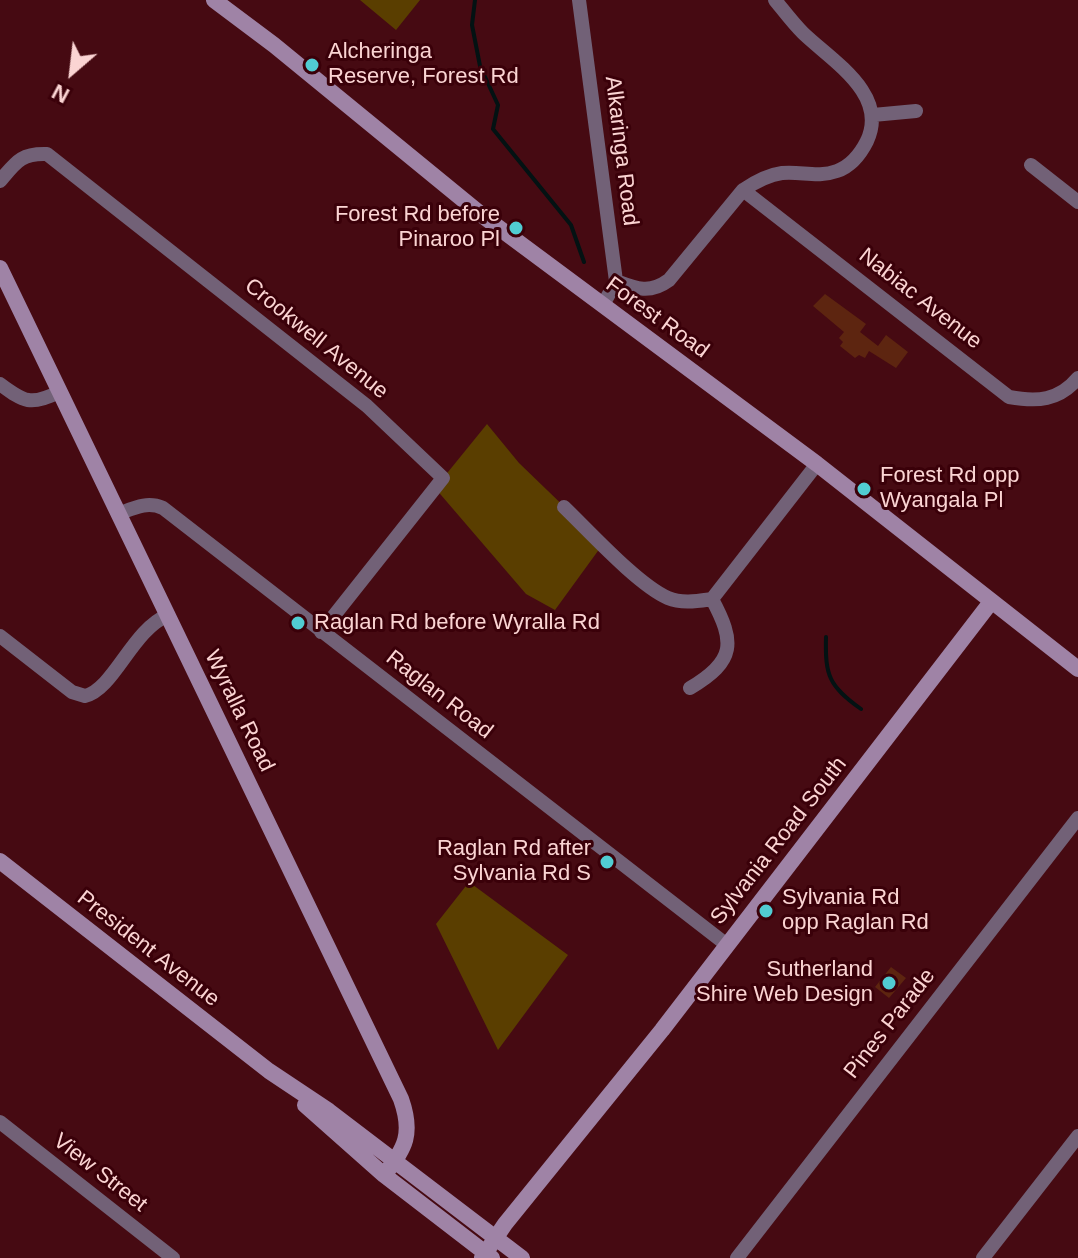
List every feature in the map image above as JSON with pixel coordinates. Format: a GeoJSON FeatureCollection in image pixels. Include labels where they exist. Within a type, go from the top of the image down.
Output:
{"type":"FeatureCollection","features":[{"type":"Feature","properties":{"kind":"street","name":"Forest Road"},"geometry":{"type":"LineString","coordinates":[[214,0],[274,45],[483,216],[817,464],[991,602],[1075,661]]}},
{"type":"Feature","properties":{"kind":"street","name":"Alkaringa Road"},"geometry":{"type":"LineString","coordinates":[[579,0],[616,281]]}},
{"type":"Feature","properties":{"kind":"street"},"geometry":{"type":"LineString","coordinates":[[603,305],[616,281],[643,289],[658,288],[669,280],[733,198],[758,179],[784,173],[814,176],[840,170],[861,154],[870,134],[873,115],[866,96],[852,77],[801,31],[775,0]]}},
{"type":"Feature","properties":{"kind":"street"},"geometry":{"type":"LineString","coordinates":[[873,115],[916,111]]}},
{"type":"Feature","properties":{"kind":"street","name":"Crookwell Avenue"},"geometry":{"type":"LineString","coordinates":[[0,181],[15,162],[30,153],[47,154],[367,406],[443,478],[321,632]]}},
{"type":"Feature","properties":{"kind":"street"},"geometry":{"type":"LineString","coordinates":[[1031,165],[1078,202]]}},
{"type":"Feature","properties":{"kind":"street","name":"Nabiac Avenue"},"geometry":{"type":"LineString","coordinates":[[743,190],[1009,397],[1044,400],[1060,395],[1078,378]]}},
{"type":"Feature","properties":{"kind":"street","name":"Wyralla Road"},"geometry":{"type":"LineString","coordinates":[[0,268],[401,1099],[409,1124],[405,1142],[384,1175]]}},
{"type":"Feature","properties":{"kind":"street"},"geometry":{"type":"LineString","coordinates":[[0,384],[24,401],[43,400],[59,392]]}},
{"type":"Feature","properties":{"kind":"street"},"geometry":{"type":"LineString","coordinates":[[564,507],[637,576],[668,598],[690,602],[712,599],[817,464]]}},
{"type":"Feature","properties":{"kind":"street","name":"Raglan Road"},"geometry":{"type":"LineString","coordinates":[[118,514],[144,505],[154,504],[163,508],[727,945]]}},
{"type":"Feature","properties":{"kind":"street"},"geometry":{"type":"LineString","coordinates":[[690,688],[724,658],[728,650],[729,640],[712,599]]}},
{"type":"Feature","properties":{"kind":"street","name":"Sylvania Road South"},"geometry":{"type":"LineString","coordinates":[[487,1256],[496,1238],[991,602]]}},
{"type":"Feature","properties":{"kind":"street"},"geometry":{"type":"LineString","coordinates":[[0,636],[72,692],[85,696],[97,690],[147,628],[168,615]]}},
{"type":"Feature","properties":{"kind":"street","name":"Pines Parade"},"geometry":{"type":"LineString","coordinates":[[737,1258],[1078,818]]}},
{"type":"Feature","properties":{"kind":"street","name":"President Avenue"},"geometry":{"type":"LineString","coordinates":[[0,861],[269,1071],[396,1160],[522,1258]]}},
{"type":"Feature","properties":{"kind":"street","name":"President Avenue"},"geometry":{"type":"LineString","coordinates":[[269,1071],[384,1175],[487,1256]]}},
{"type":"Feature","properties":{"kind":"street","name":"View Street"},"geometry":{"type":"LineString","coordinates":[[0,1122],[173,1258]]}},
{"type":"Feature","properties":{"kind":"street"},"geometry":{"type":"LineString","coordinates":[[983,1258],[1078,1136]]}},
{"type":"Feature","properties":{"kind":"shaded area"},"geometry":{"type":"Polygon","coordinates":[[[360,0],[420,0],[396,30],[360,0]]]}},
{"type":"Feature","properties":{"kind":"shaded area"},"geometry":{"type":"Polygon","coordinates":[[[487,424],[519,463],[603,544],[555,610],[526,594],[435,488],[487,424]]]}},
{"type":"Feature","properties":{"kind":"shaded area"},"geometry":{"type":"Polygon","coordinates":[[[469,882],[568,955],[498,1050],[436,924],[469,882]]]}},
{"type":"Feature","properties":{"kind":"building"},"geometry":{"type":"Polygon","coordinates":[[[825,294],[866,324],[860,332],[878,346],[886,335],[908,352],[896,368],[869,351],[865,358],[859,355],[855,358],[840,346],[843,342],[839,338],[844,332],[813,306],[825,294]]]}},
{"type":"Feature","properties":{"kind":"building","name":"Sutherland Shire Web Design"},"geometry":{"type":"Polygon","coordinates":[[[891,967],[906,978],[889,998],[875,987],[891,967]]]}},
{"type":"Feature","properties":{"kind":"waterway"},"geometry":{"type":"LineString","coordinates":[[475,0],[472,25],[480,66],[498,105],[493,129],[571,225],[584,262]]}},
{"type":"Feature","properties":{"kind":"waterway"},"geometry":{"type":"LineString","coordinates":[[826,637],[831,679],[842,694],[861,709]]}},
{"type":"Feature","properties":{"kind":"place","name":"Alcheringa Reserve, Forest Rd"},"geometry":{"type":"Point","coordinates":[312,65]}},
{"type":"Feature","properties":{"kind":"place","name":"Forest Rd before Pinaroo Pl"},"geometry":{"type":"Point","coordinates":[516,228]}},
{"type":"Feature","properties":{"kind":"place","name":"Forest Rd opp Wyangala Pl"},"geometry":{"type":"Point","coordinates":[864,489]}},
{"type":"Feature","properties":{"kind":"place","name":"Raglan Rd before Wyralla Rd"},"geometry":{"type":"Point","coordinates":[298,623]}},
{"type":"Feature","properties":{"kind":"place","name":"Raglan Rd after Sylvania Rd S"},"geometry":{"type":"Point","coordinates":[607,862]}},
{"type":"Feature","properties":{"kind":"place","name":"Sylvania Rd opp Raglan Rd"},"geometry":{"type":"Point","coordinates":[766,911]}},
{"type":"Feature","properties":{"kind":"place","name":"Sutherland Shire Web Design"},"geometry":{"type":"Point","coordinates":[889,983]}}]}
